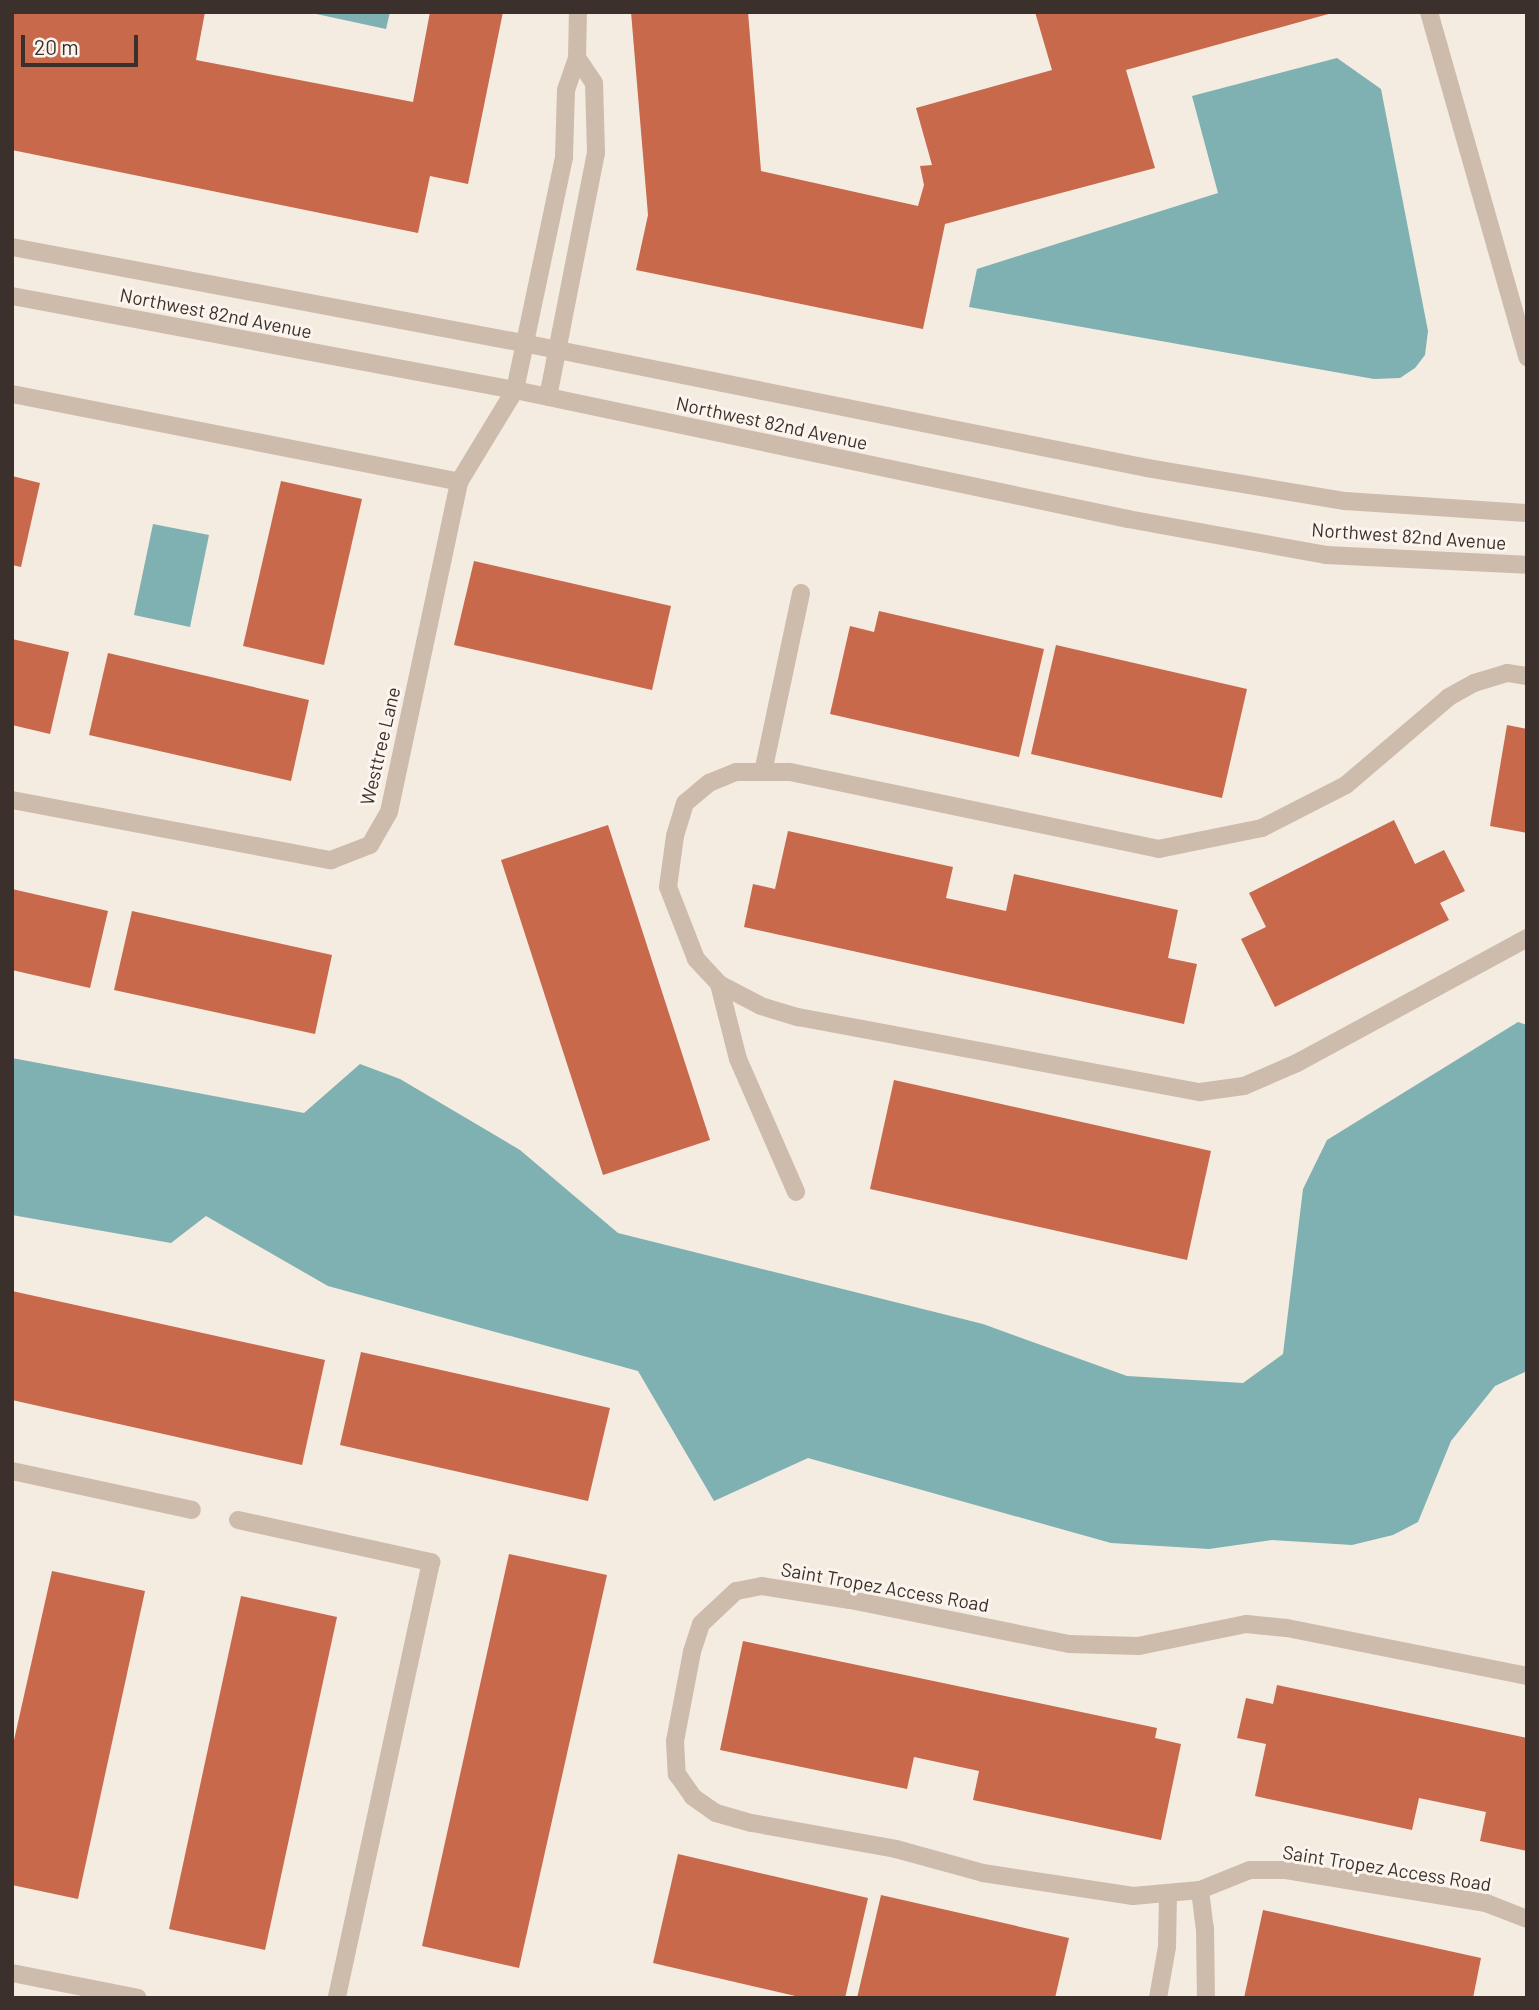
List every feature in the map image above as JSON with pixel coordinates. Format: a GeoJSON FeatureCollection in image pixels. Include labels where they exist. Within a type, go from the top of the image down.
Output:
{"type":"FeatureCollection","features":[{"type":"Feature","properties":{"kind":"street"},"geometry":{"type":"LineString","coordinates":[[514,390],[564,157],[566,90],[577,58],[578,12]]}},
{"type":"Feature","properties":{"kind":"street"},"geometry":{"type":"LineString","coordinates":[[1429,12],[1527,357]]}},
{"type":"Feature","properties":{"kind":"street"},"geometry":{"type":"LineString","coordinates":[[548,397],[596,153],[594,83],[577,58]]}},
{"type":"Feature","properties":{"kind":"street","name":"Northwest 82nd Avenue"},"geometry":{"type":"LineString","coordinates":[[12,247],[557,349],[1147,468],[1332,499],[1527,513]]}},
{"type":"Feature","properties":{"kind":"street","name":"Northwest 82nd Avenue"},"geometry":{"type":"LineString","coordinates":[[12,296],[514,390],[1128,519],[1326,555],[1527,565]]}},
{"type":"Feature","properties":{"kind":"street","name":"Westtree Lane"},"geometry":{"type":"LineString","coordinates":[[12,800],[331,860],[370,845],[388,812],[459,482],[514,390]]}},
{"type":"Feature","properties":{"kind":"street"},"geometry":{"type":"LineString","coordinates":[[12,394],[459,482]]}},
{"type":"Feature","properties":{"kind":"street"},"geometry":{"type":"LineString","coordinates":[[763,772],[801,593]]}},
{"type":"Feature","properties":{"kind":"street"},"geometry":{"type":"LineString","coordinates":[[1527,676],[1507,673],[1474,683],[1449,697],[1346,785],[1262,828],[1159,849],[789,772],[736,772],[709,783],[685,803],[675,836],[668,887],[696,959],[719,984],[761,1006],[798,1017],[1200,1092],[1244,1086],[1297,1063],[1527,938]]}},
{"type":"Feature","properties":{"kind":"street"},"geometry":{"type":"LineString","coordinates":[[719,984],[738,1059],[796,1192]]}},
{"type":"Feature","properties":{"kind":"street"},"geometry":{"type":"LineString","coordinates":[[12,1471],[192,1510]]}},
{"type":"Feature","properties":{"kind":"street"},"geometry":{"type":"LineString","coordinates":[[238,1520],[431,1562],[337,1998]]}},
{"type":"Feature","properties":{"kind":"street","name":"Saint Tropez Access Road"},"geometry":{"type":"LineString","coordinates":[[1527,1676],[1286,1628],[1246,1624],[1139,1646],[1069,1644],[850,1600],[762,1586],[736,1591],[701,1624],[692,1652],[675,1741],[677,1774],[693,1797],[716,1813],[752,1823],[896,1849],[984,1873],[1133,1896],[1200,1890],[1250,1870],[1286,1870],[1486,1903],[1527,1919]]}},
{"type":"Feature","properties":{"kind":"street"},"geometry":{"type":"LineString","coordinates":[[1200,1890],[1205,1928],[1206,1998]]}},
{"type":"Feature","properties":{"kind":"street"},"geometry":{"type":"LineString","coordinates":[[1158,1998],[1167,1947],[1168,1894]]}},
{"type":"Feature","properties":{"kind":"street"},"geometry":{"type":"LineString","coordinates":[[12,1973],[138,1998]]}},
{"type":"Feature","properties":{"kind":"water"},"geometry":{"type":"Polygon","coordinates":[[[307,12],[390,12],[386,29],[307,12]]]}},
{"type":"Feature","properties":{"kind":"water"},"geometry":{"type":"Polygon","coordinates":[[[1337,58],[1381,89],[1428,331],[1425,355],[1415,368],[1400,378],[1374,379],[969,307],[977,269],[1218,193],[1192,96],[1337,58]]]}},
{"type":"Feature","properties":{"kind":"water"},"geometry":{"type":"Polygon","coordinates":[[[153,524],[209,535],[190,627],[134,615],[153,524]]]}},
{"type":"Feature","properties":{"kind":"water"},"geometry":{"type":"Polygon","coordinates":[[[1518,1022],[1527,1025],[1527,1371],[1495,1386],[1451,1441],[1418,1522],[1393,1535],[1352,1545],[1272,1540],[1209,1549],[1111,1543],[808,1458],[714,1501],[638,1371],[328,1286],[206,1216],[171,1243],[12,1215],[12,1058],[304,1113],[360,1064],[400,1079],[520,1150],[618,1233],[983,1324],[1127,1376],[1243,1383],[1283,1354],[1303,1189],[1327,1140],[1518,1022]]]}},
{"type":"Feature","properties":{"kind":"building"},"geometry":{"type":"Polygon","coordinates":[[[12,12],[205,12],[196,60],[413,102],[430,12],[503,12],[468,184],[430,176],[418,233],[12,150],[12,12]]]}},
{"type":"Feature","properties":{"kind":"building"},"geometry":{"type":"Polygon","coordinates":[[[631,12],[748,12],[761,171],[918,206],[924,185],[920,166],[932,165],[916,108],[1052,70],[1035,12],[1332,13],[1126,70],[1155,168],[945,224],[923,329],[636,270],[648,215],[631,12]]]}},
{"type":"Feature","properties":{"kind":"building"},"geometry":{"type":"Polygon","coordinates":[[[12,476],[40,483],[21,567],[12,565],[12,476]]]}},
{"type":"Feature","properties":{"kind":"building"},"geometry":{"type":"Polygon","coordinates":[[[281,481],[362,499],[324,665],[243,646],[281,481]]]}},
{"type":"Feature","properties":{"kind":"building"},"geometry":{"type":"Polygon","coordinates":[[[474,561],[671,606],[652,690],[454,645],[474,561]]]}},
{"type":"Feature","properties":{"kind":"building"},"geometry":{"type":"Polygon","coordinates":[[[879,611],[1044,649],[1019,757],[830,714],[850,626],[874,632],[879,611]]]}},
{"type":"Feature","properties":{"kind":"building"},"geometry":{"type":"Polygon","coordinates":[[[12,639],[69,652],[50,734],[12,725],[12,639]]]}},
{"type":"Feature","properties":{"kind":"building"},"geometry":{"type":"Polygon","coordinates":[[[1056,645],[1247,689],[1222,798],[1031,754],[1056,645]]]}},
{"type":"Feature","properties":{"kind":"building"},"geometry":{"type":"Polygon","coordinates":[[[108,653],[309,700],[291,781],[89,735],[108,653]]]}},
{"type":"Feature","properties":{"kind":"building"},"geometry":{"type":"Polygon","coordinates":[[[1507,725],[1527,729],[1527,833],[1490,826],[1507,725]]]}},
{"type":"Feature","properties":{"kind":"building"},"geometry":{"type":"Polygon","coordinates":[[[1394,820],[1415,864],[1444,850],[1465,891],[1440,903],[1449,920],[1275,1007],[1241,939],[1266,927],[1249,893],[1394,820]]]}},
{"type":"Feature","properties":{"kind":"building"},"geometry":{"type":"Polygon","coordinates":[[[608,825],[710,1140],[603,1175],[501,860],[608,825]]]}},
{"type":"Feature","properties":{"kind":"building"},"geometry":{"type":"Polygon","coordinates":[[[788,831],[953,867],[946,898],[1006,911],[1014,874],[1178,910],[1168,958],[1197,964],[1184,1024],[744,927],[753,884],[775,889],[788,831]]]}},
{"type":"Feature","properties":{"kind":"building"},"geometry":{"type":"Polygon","coordinates":[[[12,889],[108,911],[90,988],[12,970],[12,889]]]}},
{"type":"Feature","properties":{"kind":"building"},"geometry":{"type":"Polygon","coordinates":[[[132,911],[332,955],[315,1034],[114,990],[132,911]]]}},
{"type":"Feature","properties":{"kind":"building"},"geometry":{"type":"Polygon","coordinates":[[[894,1080],[1211,1151],[1187,1260],[870,1189],[894,1080]]]}},
{"type":"Feature","properties":{"kind":"building"},"geometry":{"type":"Polygon","coordinates":[[[12,1291],[325,1360],[302,1465],[12,1400],[12,1291]]]}},
{"type":"Feature","properties":{"kind":"building"},"geometry":{"type":"Polygon","coordinates":[[[361,1352],[610,1408],[588,1501],[340,1445],[361,1352]]]}},
{"type":"Feature","properties":{"kind":"building"},"geometry":{"type":"Polygon","coordinates":[[[509,1554],[607,1575],[519,1968],[422,1946],[509,1554]]]}},
{"type":"Feature","properties":{"kind":"building"},"geometry":{"type":"Polygon","coordinates":[[[52,1571],[145,1591],[78,1899],[12,1885],[12,1749],[52,1571]]]}},
{"type":"Feature","properties":{"kind":"building"},"geometry":{"type":"Polygon","coordinates":[[[241,1596],[337,1617],[265,1950],[169,1929],[241,1596]]]}},
{"type":"Feature","properties":{"kind":"building"},"geometry":{"type":"Polygon","coordinates":[[[743,1641],[1157,1728],[1155,1738],[1181,1744],[1161,1840],[973,1800],[979,1771],[914,1757],[907,1789],[720,1750],[743,1641]]]}},
{"type":"Feature","properties":{"kind":"building"},"geometry":{"type":"Polygon","coordinates":[[[1277,1685],[1527,1738],[1527,1851],[1480,1841],[1486,1812],[1419,1798],[1412,1830],[1255,1796],[1266,1744],[1237,1738],[1246,1698],[1273,1704],[1277,1685]]]}},
{"type":"Feature","properties":{"kind":"building"},"geometry":{"type":"Polygon","coordinates":[[[678,1854],[868,1898],[845,1998],[804,1998],[653,1963],[678,1854]]]}},
{"type":"Feature","properties":{"kind":"building"},"geometry":{"type":"Polygon","coordinates":[[[881,1895],[1069,1938],[1055,1998],[857,1998],[881,1895]]]}},
{"type":"Feature","properties":{"kind":"building"},"geometry":{"type":"Polygon","coordinates":[[[1263,1910],[1481,1958],[1473,1998],[1244,1998],[1263,1910]]]}}]}
